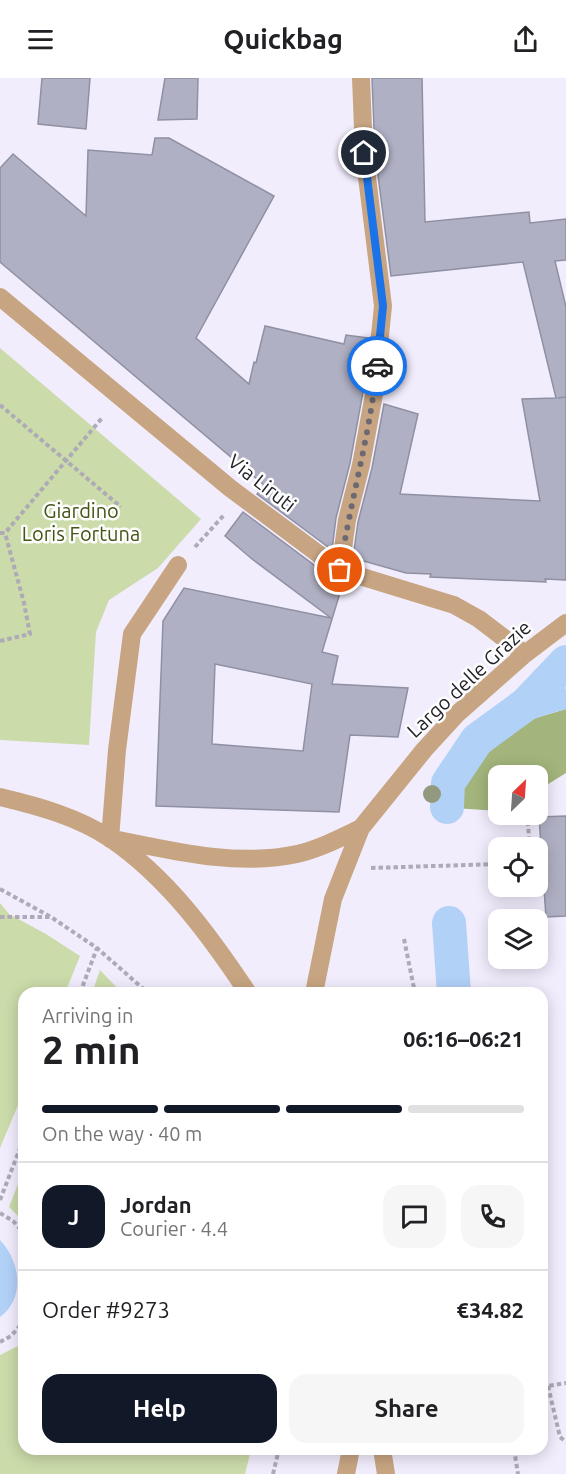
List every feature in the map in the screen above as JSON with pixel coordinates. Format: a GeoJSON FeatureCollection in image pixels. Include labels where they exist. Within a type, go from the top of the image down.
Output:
{"type":"FeatureCollection","features":[{"type":"Feature","properties":{"kind":"street"},"geometry":{"type":"LineString","coordinates":[[340,570],[347,520],[361,465],[374,394],[383,306],[364,153],[361,78]]}},
{"type":"Feature","properties":{"kind":"street","name":"Via Liruti"},"geometry":{"type":"LineString","coordinates":[[0,297],[230,488],[340,570],[454,605],[479,619],[525,654]]}},
{"type":"Feature","properties":{"kind":"street"},"geometry":{"type":"LineString","coordinates":[[110,838],[117,750],[132,634],[178,565]]}},
{"type":"Feature","properties":{"kind":"street","name":"Largo delle Grazie"},"geometry":{"type":"LineString","coordinates":[[315,987],[333,899],[361,828],[424,750],[458,714],[525,654],[566,623]]}},
{"type":"Feature","properties":{"kind":"street"},"geometry":{"type":"LineString","coordinates":[[0,797],[70,818],[110,838],[168,887],[223,955],[244,987]]}},
{"type":"Feature","properties":{"kind":"street","name":"Largo delle Grazie"},"geometry":{"type":"LineString","coordinates":[[110,838],[211,856],[249,859],[296,854],[326,845],[361,828]]}},
{"type":"Feature","properties":{"kind":"street"},"geometry":{"type":"LineString","coordinates":[[346,1474],[350,1455]]}},
{"type":"Feature","properties":{"kind":"street"},"geometry":{"type":"LineString","coordinates":[[383,1455],[386,1474]]}},
{"type":"Feature","properties":{"kind":"path"},"geometry":{"type":"LineString","coordinates":[[0,405],[121,507]]}},
{"type":"Feature","properties":{"kind":"path"},"geometry":{"type":"LineString","coordinates":[[0,641],[30,634],[24,603],[2,533],[102,418]]}},
{"type":"Feature","properties":{"kind":"path"},"geometry":{"type":"LineString","coordinates":[[178,565],[219,521]]}},
{"type":"Feature","properties":{"kind":"path"},"geometry":{"type":"LineString","coordinates":[[398,867],[488,864]]}},
{"type":"Feature","properties":{"kind":"path"},"geometry":{"type":"LineString","coordinates":[[0,888],[51,917],[97,948],[141,987]]}},
{"type":"Feature","properties":{"kind":"path"},"geometry":{"type":"LineString","coordinates":[[0,917],[51,917]]}},
{"type":"Feature","properties":{"kind":"path"},"geometry":{"type":"LineString","coordinates":[[404,939],[414,987]]}},
{"type":"Feature","properties":{"kind":"path"},"geometry":{"type":"LineString","coordinates":[[82,987],[97,948]]}},
{"type":"Feature","properties":{"kind":"path"},"geometry":{"type":"LineString","coordinates":[[0,1200],[18,1154]]}},
{"type":"Feature","properties":{"kind":"path"},"geometry":{"type":"LineString","coordinates":[[0,1213],[18,1226]]}},
{"type":"Feature","properties":{"kind":"path"},"geometry":{"type":"LineString","coordinates":[[0,1342],[11,1336],[18,1328]]}},
{"type":"Feature","properties":{"kind":"path"},"geometry":{"type":"LineString","coordinates":[[566,1383],[548,1386],[560,1437],[566,1442]]}},
{"type":"Feature","properties":{"kind":"path"},"geometry":{"type":"LineString","coordinates":[[273,1474],[277,1455]]}},
{"type":"Feature","properties":{"kind":"path"},"geometry":{"type":"LineString","coordinates":[[515,1455],[518,1474]]}},
{"type":"Feature","properties":{"kind":"green space","name":"Giardino Loris Fortuna"},"geometry":{"type":"Polygon","coordinates":[[[0,348],[201,519],[158,568],[109,600],[96,632],[89,745],[0,740],[0,348]]]}},
{"type":"Feature","properties":{"kind":"green space"},"geometry":{"type":"Polygon","coordinates":[[[566,709],[566,773],[548,784],[548,765],[488,765],[488,810],[454,808],[455,786],[474,762],[492,744],[529,720],[566,709]]]}},
{"type":"Feature","properties":{"kind":"green space"},"geometry":{"type":"Polygon","coordinates":[[[0,903],[9,914],[80,956],[67,987],[18,987],[18,1105],[0,1148],[0,903]]]}},
{"type":"Feature","properties":{"kind":"green space"},"geometry":{"type":"Polygon","coordinates":[[[100,970],[116,987],[94,987],[100,970]]]}},
{"type":"Feature","properties":{"kind":"green space"},"geometry":{"type":"Polygon","coordinates":[[[18,1184],[18,1216],[9,1207],[18,1184]]]}},
{"type":"Feature","properties":{"kind":"green space"},"geometry":{"type":"Polygon","coordinates":[[[18,1346],[18,1455],[250,1455],[245,1474],[0,1474],[0,1355],[18,1346]]]}},
{"type":"Feature","properties":{"kind":"water"},"geometry":{"type":"Polygon","coordinates":[[[564,652],[566,670],[560,677],[561,685],[566,689],[566,709],[526,722],[495,742],[474,762],[456,749],[564,652]]]}},
{"type":"Feature","properties":{"kind":"water"},"geometry":{"type":"Polygon","coordinates":[[[0,1240],[12,1258],[16,1269],[17,1290],[14,1300],[0,1317],[0,1240]]]}},
{"type":"Feature","properties":{"kind":"building"},"geometry":{"type":"Polygon","coordinates":[[[42,78],[90,78],[86,129],[38,124],[42,78]]]}},
{"type":"Feature","properties":{"kind":"building"},"geometry":{"type":"Polygon","coordinates":[[[165,78],[198,78],[197,119],[158,120],[165,78]]]}},
{"type":"Feature","properties":{"kind":"building"},"geometry":{"type":"Polygon","coordinates":[[[372,78],[422,78],[425,222],[529,212],[530,223],[566,219],[566,260],[555,261],[566,307],[566,580],[545,579],[546,582],[430,577],[431,574],[406,573],[353,558],[358,522],[372,468],[384,404],[418,414],[400,494],[540,501],[522,399],[556,398],[523,262],[391,276],[375,152],[372,78]]]}},
{"type":"Feature","properties":{"kind":"building"},"geometry":{"type":"Polygon","coordinates":[[[155,138],[169,138],[274,196],[196,338],[249,384],[265,326],[344,344],[346,335],[368,338],[363,392],[350,463],[336,518],[332,550],[257,494],[264,485],[0,262],[0,168],[13,154],[86,216],[88,150],[152,155],[155,138]]]}},
{"type":"Feature","properties":{"kind":"building"},"geometry":{"type":"Polygon","coordinates":[[[243,512],[333,579],[343,583],[322,652],[338,656],[332,684],[408,688],[398,737],[350,735],[339,812],[156,806],[163,621],[184,588],[331,618],[225,536],[243,512]],[[215,664],[212,744],[303,751],[312,684],[215,664]]]}},
{"type":"Feature","properties":{"kind":"building"},"geometry":{"type":"Polygon","coordinates":[[[566,816],[566,916],[548,917],[548,909],[545,909],[545,897],[548,897],[548,837],[540,837],[540,825],[548,825],[548,817],[566,816]]]}},
{"type":"Feature","properties":{"kind":"waterway"},"geometry":{"type":"LineString","coordinates":[[447,807],[448,783],[477,740],[526,704],[566,662]]}},
{"type":"Feature","properties":{"kind":"waterway"},"geometry":{"type":"LineString","coordinates":[[449,923],[454,987]]}},
{"type":"Feature","properties":{"kind":"way so far"},"geometry":{"type":"LineString","coordinates":[[340,570],[347,520],[361,465],[374,394],[377,366]]}},
{"type":"Feature","properties":{"kind":"route"},"geometry":{"type":"LineString","coordinates":[[364,153],[383,306],[377,366]]}}]}
